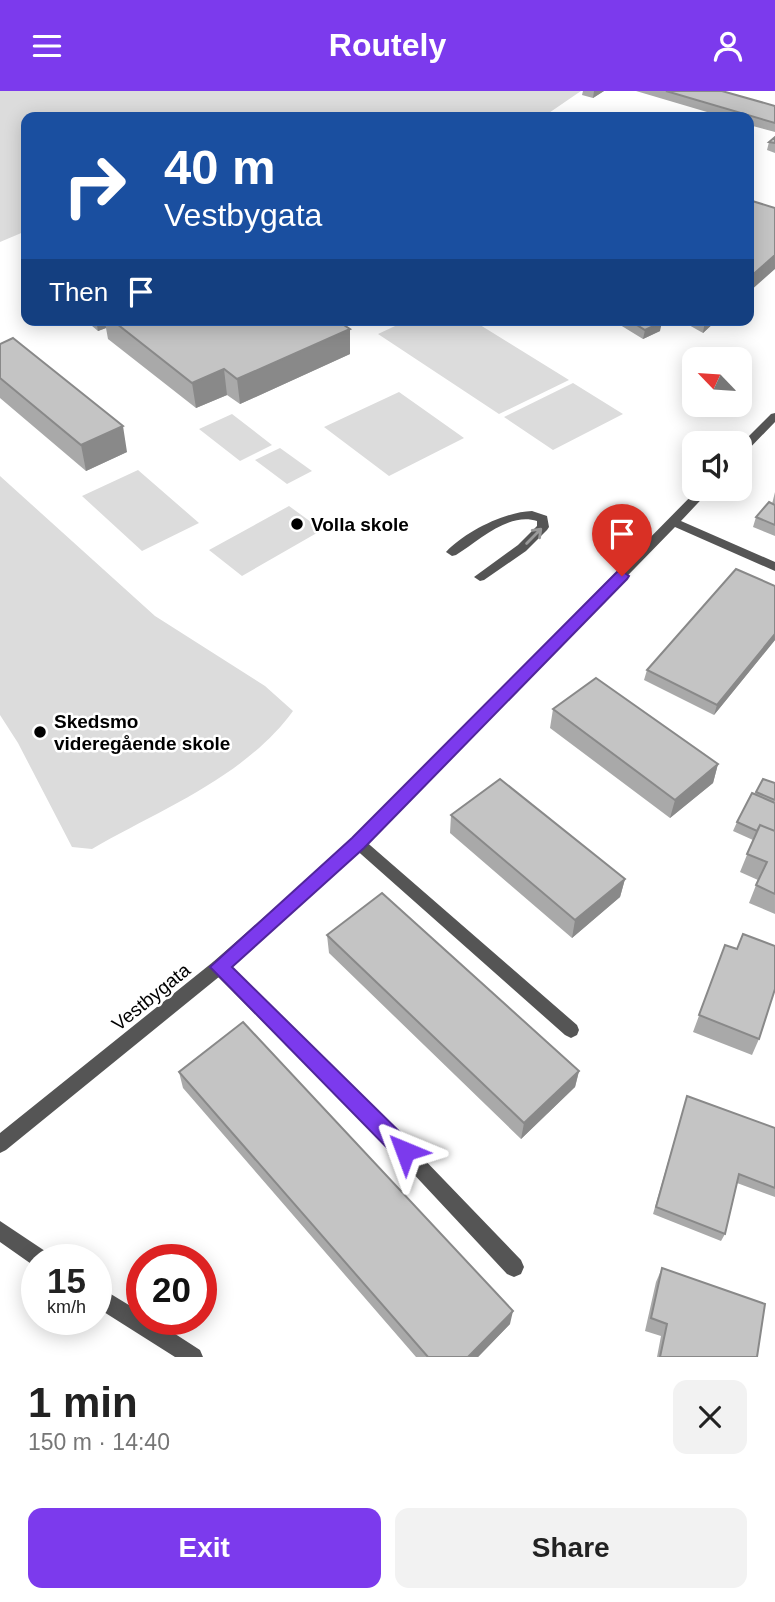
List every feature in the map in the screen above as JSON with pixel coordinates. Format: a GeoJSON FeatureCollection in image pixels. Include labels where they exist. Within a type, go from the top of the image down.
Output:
{"type":"FeatureCollection","features":[{"type":"Feature","properties":{"kind":"street"},"geometry":{"type":"LineString","coordinates":[[752,440],[775,416]]}},
{"type":"Feature","properties":{"kind":"street","name":"Vestbygata"},"geometry":{"type":"LineString","coordinates":[[0,1144],[219,967],[358,843],[694,501]]}},
{"type":"Feature","properties":{"kind":"street"},"geometry":{"type":"LineString","coordinates":[[452,552],[509,518],[522,514],[543,519],[543,527],[522,548],[480,577]]}},
{"type":"Feature","properties":{"kind":"street"},"geometry":{"type":"LineString","coordinates":[[674,522],[775,567]]}},
{"type":"Feature","properties":{"kind":"street"},"geometry":{"type":"LineString","coordinates":[[358,843],[571,1030]]}},
{"type":"Feature","properties":{"kind":"street"},"geometry":{"type":"LineString","coordinates":[[219,967],[386,1132],[514,1267]]}},
{"type":"Feature","properties":{"kind":"street"},"geometry":{"type":"LineString","coordinates":[[0,1230],[21,1245]]}},
{"type":"Feature","properties":{"kind":"street"},"geometry":{"type":"LineString","coordinates":[[112,1305],[193,1357]]}},
{"type":"Feature","properties":{"kind":"shaded area"},"geometry":{"type":"Polygon","coordinates":[[[0,91],[581,91],[550,112],[21,112],[21,233],[0,242],[0,91]]]}},
{"type":"Feature","properties":{"kind":"shaded area"},"geometry":{"type":"Polygon","coordinates":[[[395,326],[482,326],[569,380],[499,414],[378,334],[395,326]]]}},
{"type":"Feature","properties":{"kind":"shaded area"},"geometry":{"type":"Polygon","coordinates":[[[573,383],[623,414],[553,450],[504,417],[573,383]]]}},
{"type":"Feature","properties":{"kind":"shaded area"},"geometry":{"type":"Polygon","coordinates":[[[399,392],[464,438],[389,476],[324,427],[399,392]]]}},
{"type":"Feature","properties":{"kind":"shaded area"},"geometry":{"type":"Polygon","coordinates":[[[232,414],[272,445],[240,461],[199,429],[232,414]]]}},
{"type":"Feature","properties":{"kind":"shaded area"},"geometry":{"type":"Polygon","coordinates":[[[280,448],[312,471],[287,484],[255,460],[280,448]]]}},
{"type":"Feature","properties":{"kind":"shaded area"},"geometry":{"type":"Polygon","coordinates":[[[138,470],[199,523],[142,551],[82,496],[138,470]]]}},
{"type":"Feature","properties":{"kind":"shaded area"},"geometry":{"type":"Polygon","coordinates":[[[0,476],[155,616],[265,686],[293,711],[251,755],[227,773],[92,849],[72,847],[18,743],[0,715],[0,476]]]}},
{"type":"Feature","properties":{"kind":"shaded area"},"geometry":{"type":"Polygon","coordinates":[[[289,506],[322,530],[242,576],[209,550],[289,506]]]}},
{"type":"Feature","properties":{"kind":"building"},"geometry":{"type":"Polygon","coordinates":[[[666,91],[722,91],[775,106],[775,123],[754,117],[754,112],[738,112],[666,91]]]}},
{"type":"Feature","properties":{"kind":"building"},"geometry":{"type":"Polygon","coordinates":[[[754,202],[775,208],[775,255],[754,274],[754,202]]]}},
{"type":"Feature","properties":{"kind":"building"},"geometry":{"type":"Polygon","coordinates":[[[120,326],[345,326],[350,329],[237,379],[224,369],[192,383],[120,326]]]}},
{"type":"Feature","properties":{"kind":"building"},"geometry":{"type":"Polygon","coordinates":[[[13,338],[123,426],[81,445],[0,378],[0,344],[13,338]]]}},
{"type":"Feature","properties":{"kind":"building"},"geometry":{"type":"Polygon","coordinates":[[[769,502],[775,505],[775,525],[756,517],[769,502]]]}},
{"type":"Feature","properties":{"kind":"building"},"geometry":{"type":"Polygon","coordinates":[[[736,569],[775,586],[775,634],[717,705],[647,670],[736,569]]]}},
{"type":"Feature","properties":{"kind":"building"},"geometry":{"type":"Polygon","coordinates":[[[596,678],[718,764],[675,800],[553,709],[596,678]]]}},
{"type":"Feature","properties":{"kind":"building"},"geometry":{"type":"Polygon","coordinates":[[[500,779],[625,879],[575,920],[451,815],[500,779]]]}},
{"type":"Feature","properties":{"kind":"building"},"geometry":{"type":"Polygon","coordinates":[[[763,779],[775,783],[775,800],[756,792],[763,779]]]}},
{"type":"Feature","properties":{"kind":"building"},"geometry":{"type":"Polygon","coordinates":[[[752,793],[775,803],[775,831],[760,825],[757,831],[737,822],[752,793]]]}},
{"type":"Feature","properties":{"kind":"building"},"geometry":{"type":"Polygon","coordinates":[[[760,825],[775,831],[775,894],[756,885],[767,862],[747,854],[760,825]]]}},
{"type":"Feature","properties":{"kind":"building"},"geometry":{"type":"Polygon","coordinates":[[[382,893],[579,1071],[524,1123],[327,935],[382,893]]]}},
{"type":"Feature","properties":{"kind":"building"},"geometry":{"type":"Polygon","coordinates":[[[743,934],[775,946],[775,989],[759,1039],[699,1015],[725,945],[737,949],[743,934]]]}},
{"type":"Feature","properties":{"kind":"building"},"geometry":{"type":"Polygon","coordinates":[[[243,1022],[513,1311],[468,1357],[428,1357],[179,1072],[243,1022]]]}},
{"type":"Feature","properties":{"kind":"building"},"geometry":{"type":"Polygon","coordinates":[[[687,1096],[775,1128],[775,1188],[739,1174],[725,1234],[656,1207],[687,1096]]]}},
{"type":"Feature","properties":{"kind":"building"},"geometry":{"type":"Polygon","coordinates":[[[662,1268],[765,1304],[757,1357],[660,1357],[667,1324],[651,1318],[662,1268]]]}},
{"type":"Feature","properties":{"kind":"place","name":"Volla skole"},"geometry":{"type":"Point","coordinates":[297,524]}},
{"type":"Feature","properties":{"kind":"place","name":"Skedsmo videregående skole"},"geometry":{"type":"Point","coordinates":[40,732]}},
{"type":"Feature","properties":{"kind":"route"},"geometry":{"type":"LineString","coordinates":[[405,1151],[219,967],[358,843],[622,576]]}}]}
